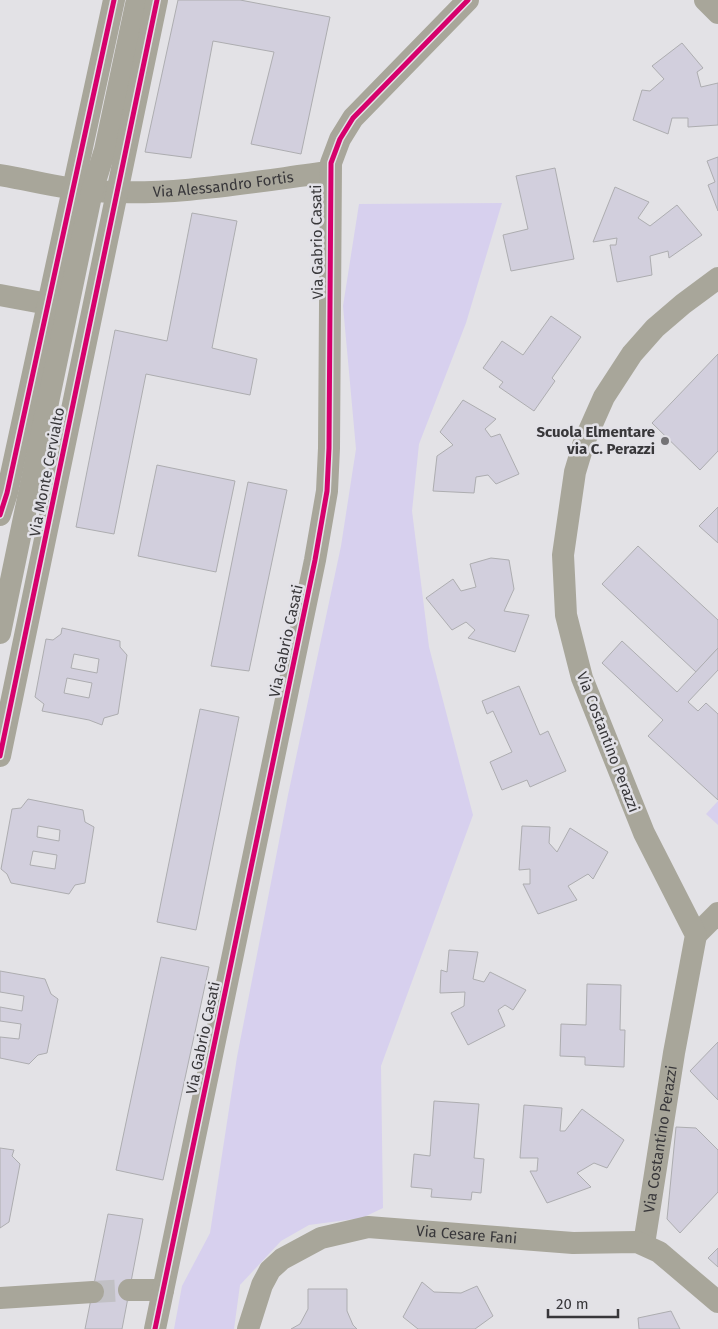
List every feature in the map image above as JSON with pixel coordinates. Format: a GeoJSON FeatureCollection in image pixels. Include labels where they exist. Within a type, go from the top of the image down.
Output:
{"type":"FeatureCollection","features":[{"type":"Feature","properties":{"kind":"street"},"geometry":{"type":"LineString","coordinates":[[0,515],[7,493],[48,304],[82,189],[86,128],[114,0]]}},
{"type":"Feature","properties":{"kind":"street"},"geometry":{"type":"LineString","coordinates":[[82,189],[105,150],[137,0]]}},
{"type":"Feature","properties":{"kind":"street","name":"Via Monte Cervialto"},"geometry":{"type":"LineString","coordinates":[[0,756],[51,518],[116,192],[157,0]]}},
{"type":"Feature","properties":{"kind":"street","name":"Via Gabrio Casati"},"geometry":{"type":"LineString","coordinates":[[155,1329],[315,560],[327,492],[330,400],[329,172],[334,151],[348,124],[468,0]]}},
{"type":"Feature","properties":{"kind":"street"},"geometry":{"type":"LineString","coordinates":[[705,0],[718,13]]}},
{"type":"Feature","properties":{"kind":"street","name":"Via Alessandro Fortis"},"geometry":{"type":"LineString","coordinates":[[0,175],[82,189],[116,192],[212,187],[329,172]]}},
{"type":"Feature","properties":{"kind":"street","name":"Via Monte Cervialto"},"geometry":{"type":"LineString","coordinates":[[0,633],[82,189]]}},
{"type":"Feature","properties":{"kind":"street","name":"Via Costantino Perazzi"},"geometry":{"type":"LineString","coordinates":[[644,1244],[674,1053],[696,935],[644,833],[582,678],[566,615],[564,555],[569,504],[577,464],[587,434],[604,397],[632,354],[654,328],[718,278]]}},
{"type":"Feature","properties":{"kind":"street"},"geometry":{"type":"LineString","coordinates":[[0,295],[48,304]]}},
{"type":"Feature","properties":{"kind":"street"},"geometry":{"type":"LineString","coordinates":[[696,935],[718,913]]}},
{"type":"Feature","properties":{"kind":"street","name":"Via Cesare Fani"},"geometry":{"type":"LineString","coordinates":[[248,1329],[262,1285],[275,1264],[311,1243],[352,1229],[376,1227],[572,1243],[644,1244]]}},
{"type":"Feature","properties":{"kind":"street"},"geometry":{"type":"LineString","coordinates":[[644,1244],[659,1252],[718,1302]]}},
{"type":"Feature","properties":{"kind":"street"},"geometry":{"type":"LineString","coordinates":[[130,1290],[163,1290]]}},
{"type":"Feature","properties":{"kind":"street"},"geometry":{"type":"LineString","coordinates":[[0,1298],[93,1292]]}},
{"type":"Feature","properties":{"kind":"shaded area"},"geometry":{"type":"Polygon","coordinates":[[[502,203],[466,323],[419,444],[412,511],[429,647],[473,815],[381,1066],[383,1208],[362,1218],[309,1225],[281,1241],[240,1285],[234,1329],[174,1329],[182,1286],[210,1233],[237,1057],[288,795],[341,546],[356,449],[343,306],[359,204],[502,203]]]}},
{"type":"Feature","properties":{"kind":"shaded area"},"geometry":{"type":"Polygon","coordinates":[[[718,801],[718,825],[706,814],[718,801]]]}},
{"type":"Feature","properties":{"kind":"building"},"geometry":{"type":"Polygon","coordinates":[[[178,0],[240,0],[330,17],[301,154],[251,144],[274,52],[213,41],[191,158],[145,152],[178,0]]]}},
{"type":"Feature","properties":{"kind":"building"},"geometry":{"type":"Polygon","coordinates":[[[682,43],[703,68],[697,72],[701,87],[718,83],[718,125],[688,127],[688,118],[672,118],[668,134],[633,120],[642,90],[650,91],[664,79],[652,66],[682,43]]]}},
{"type":"Feature","properties":{"kind":"building"},"geometry":{"type":"Polygon","coordinates":[[[718,157],[718,211],[708,185],[715,182],[707,161],[718,157]]]}},
{"type":"Feature","properties":{"kind":"building"},"geometry":{"type":"Polygon","coordinates":[[[555,168],[574,259],[511,271],[503,235],[528,229],[516,176],[555,168]]]}},
{"type":"Feature","properties":{"kind":"building"},"geometry":{"type":"Polygon","coordinates":[[[615,187],[649,202],[638,218],[650,226],[677,205],[702,235],[669,258],[668,251],[650,256],[652,275],[617,282],[610,245],[616,245],[617,238],[593,242],[615,187]]]}},
{"type":"Feature","properties":{"kind":"building"},"geometry":{"type":"Polygon","coordinates":[[[192,213],[237,221],[212,348],[257,359],[250,395],[146,374],[114,534],[76,527],[115,330],[167,341],[192,213]]]}},
{"type":"Feature","properties":{"kind":"building"},"geometry":{"type":"Polygon","coordinates":[[[551,316],[581,337],[552,378],[555,381],[534,411],[499,387],[503,382],[483,368],[502,341],[523,355],[551,316]]]}},
{"type":"Feature","properties":{"kind":"building"},"geometry":{"type":"Polygon","coordinates":[[[718,354],[718,451],[700,470],[652,423],[718,354]]]}},
{"type":"Feature","properties":{"kind":"building"},"geometry":{"type":"Polygon","coordinates":[[[463,400],[496,419],[485,429],[491,437],[500,434],[519,474],[496,484],[488,475],[476,477],[474,493],[433,491],[437,456],[453,445],[440,432],[463,400]]]}},
{"type":"Feature","properties":{"kind":"building"},"geometry":{"type":"Polygon","coordinates":[[[157,465],[235,481],[216,572],[138,556],[157,465]]]}},
{"type":"Feature","properties":{"kind":"building"},"geometry":{"type":"Polygon","coordinates":[[[248,482],[287,490],[249,671],[211,666],[248,482]]]}},
{"type":"Feature","properties":{"kind":"building"},"geometry":{"type":"Polygon","coordinates":[[[718,507],[718,543],[699,526],[718,507]]]}},
{"type":"Feature","properties":{"kind":"building"},"geometry":{"type":"Polygon","coordinates":[[[638,546],[718,620],[718,648],[696,672],[602,584],[638,546]]]}},
{"type":"Feature","properties":{"kind":"building"},"geometry":{"type":"Polygon","coordinates":[[[491,558],[509,560],[514,589],[504,611],[529,615],[515,652],[468,638],[475,630],[466,622],[452,630],[426,598],[453,579],[461,591],[476,587],[470,564],[491,558]]]}},
{"type":"Feature","properties":{"kind":"building"},"geometry":{"type":"Polygon","coordinates":[[[62,628],[120,641],[120,647],[127,655],[118,714],[104,718],[102,725],[89,720],[42,711],[44,704],[35,697],[46,639],[53,640],[61,634],[62,628]],[[74,654],[71,668],[97,673],[99,659],[74,654]],[[67,678],[64,693],[89,698],[92,683],[67,678]]]}},
{"type":"Feature","properties":{"kind":"building"},"geometry":{"type":"Polygon","coordinates":[[[622,641],[677,692],[718,648],[718,670],[688,702],[698,711],[706,703],[718,714],[718,800],[648,736],[663,720],[602,663],[622,641]]]}},
{"type":"Feature","properties":{"kind":"building"},"geometry":{"type":"Polygon","coordinates":[[[519,686],[540,735],[548,731],[566,771],[530,787],[527,780],[502,790],[490,762],[512,752],[493,711],[487,714],[482,701],[519,686]]]}},
{"type":"Feature","properties":{"kind":"building"},"geometry":{"type":"Polygon","coordinates":[[[200,709],[239,717],[196,930],[157,922],[200,709]]]}},
{"type":"Feature","properties":{"kind":"building"},"geometry":{"type":"Polygon","coordinates":[[[28,799],[83,810],[85,822],[94,827],[85,883],[75,885],[69,894],[11,883],[7,874],[1,869],[12,809],[21,808],[28,799]],[[38,826],[37,837],[59,841],[60,830],[38,826]],[[33,851],[30,865],[55,869],[57,855],[33,851]]]}},
{"type":"Feature","properties":{"kind":"building"},"geometry":{"type":"Polygon","coordinates":[[[522,826],[550,827],[549,843],[557,852],[570,828],[608,852],[593,879],[588,874],[568,886],[577,900],[538,914],[523,884],[530,884],[530,869],[519,870],[522,826]]]}},
{"type":"Feature","properties":{"kind":"building"},"geometry":{"type":"Polygon","coordinates":[[[449,950],[478,952],[473,979],[484,982],[490,972],[526,990],[513,1010],[505,1005],[498,1010],[505,1026],[468,1045],[451,1013],[464,1006],[465,992],[440,993],[441,970],[447,972],[449,950]]]}},
{"type":"Feature","properties":{"kind":"building"},"geometry":{"type":"Polygon","coordinates":[[[161,957],[209,967],[163,1180],[116,1170],[161,957]]]}},
{"type":"Feature","properties":{"kind":"building"},"geometry":{"type":"Polygon","coordinates":[[[0,971],[45,979],[51,994],[58,999],[47,1053],[38,1055],[29,1064],[0,1058],[0,1037],[19,1039],[21,1024],[0,1021],[0,1007],[22,1011],[24,996],[0,992],[0,971]]]}},
{"type":"Feature","properties":{"kind":"building"},"geometry":{"type":"Polygon","coordinates":[[[587,984],[621,985],[620,1030],[625,1030],[624,1067],[585,1065],[585,1057],[560,1056],[561,1024],[586,1025],[587,984]]]}},
{"type":"Feature","properties":{"kind":"building"},"geometry":{"type":"Polygon","coordinates":[[[718,1042],[718,1100],[690,1071],[718,1042]]]}},
{"type":"Feature","properties":{"kind":"building"},"geometry":{"type":"Polygon","coordinates":[[[434,1101],[479,1104],[474,1158],[484,1159],[481,1193],[472,1192],[471,1200],[431,1197],[432,1189],[411,1187],[414,1154],[430,1156],[434,1101]]]}},
{"type":"Feature","properties":{"kind":"building"},"geometry":{"type":"Polygon","coordinates":[[[524,1105],[562,1108],[560,1131],[565,1131],[582,1109],[624,1140],[607,1168],[594,1163],[577,1173],[591,1187],[547,1203],[530,1171],[537,1171],[538,1158],[520,1158],[524,1105]]]}},
{"type":"Feature","properties":{"kind":"building"},"geometry":{"type":"Polygon","coordinates":[[[676,1127],[696,1128],[718,1150],[718,1192],[680,1233],[667,1219],[676,1127]]]}},
{"type":"Feature","properties":{"kind":"building"},"geometry":{"type":"Polygon","coordinates":[[[0,1148],[14,1150],[12,1156],[20,1164],[9,1222],[0,1228],[0,1148]]]}},
{"type":"Feature","properties":{"kind":"building"},"geometry":{"type":"Polygon","coordinates":[[[108,1214],[143,1219],[122,1329],[85,1329],[108,1214]]]}},
{"type":"Feature","properties":{"kind":"building"},"geometry":{"type":"Polygon","coordinates":[[[718,1248],[718,1267],[708,1258],[718,1248]]]}},
{"type":"Feature","properties":{"kind":"building"},"geometry":{"type":"Polygon","coordinates":[[[422,1282],[434,1292],[461,1293],[477,1286],[493,1316],[475,1329],[418,1329],[403,1317],[422,1282]]]}},
{"type":"Feature","properties":{"kind":"building"},"geometry":{"type":"Polygon","coordinates":[[[308,1289],[347,1289],[347,1311],[353,1325],[357,1329],[291,1329],[300,1324],[308,1309],[308,1289]]]}},
{"type":"Feature","properties":{"kind":"building"},"geometry":{"type":"Polygon","coordinates":[[[671,1311],[680,1329],[639,1329],[638,1318],[671,1311]]]}},
{"type":"Feature","properties":{"kind":"tunnel"},"geometry":{"type":"LineString","coordinates":[[93,1292],[129,1290]]}},
{"type":"Feature","properties":{"kind":"cycle path"},"geometry":{"type":"LineString","coordinates":[[0,515],[7,493],[114,0]]}},
{"type":"Feature","properties":{"kind":"cycle path"},"geometry":{"type":"LineString","coordinates":[[0,756],[157,0]]}},
{"type":"Feature","properties":{"kind":"cycle path"},"geometry":{"type":"LineString","coordinates":[[155,1329],[315,560],[327,491],[331,163],[340,139],[353,118],[468,0]]}},
{"type":"Feature","properties":{"kind":"place","name":"Scuola Elmentare via C. Perazzi"},"geometry":{"type":"Point","coordinates":[665,441]}}]}
